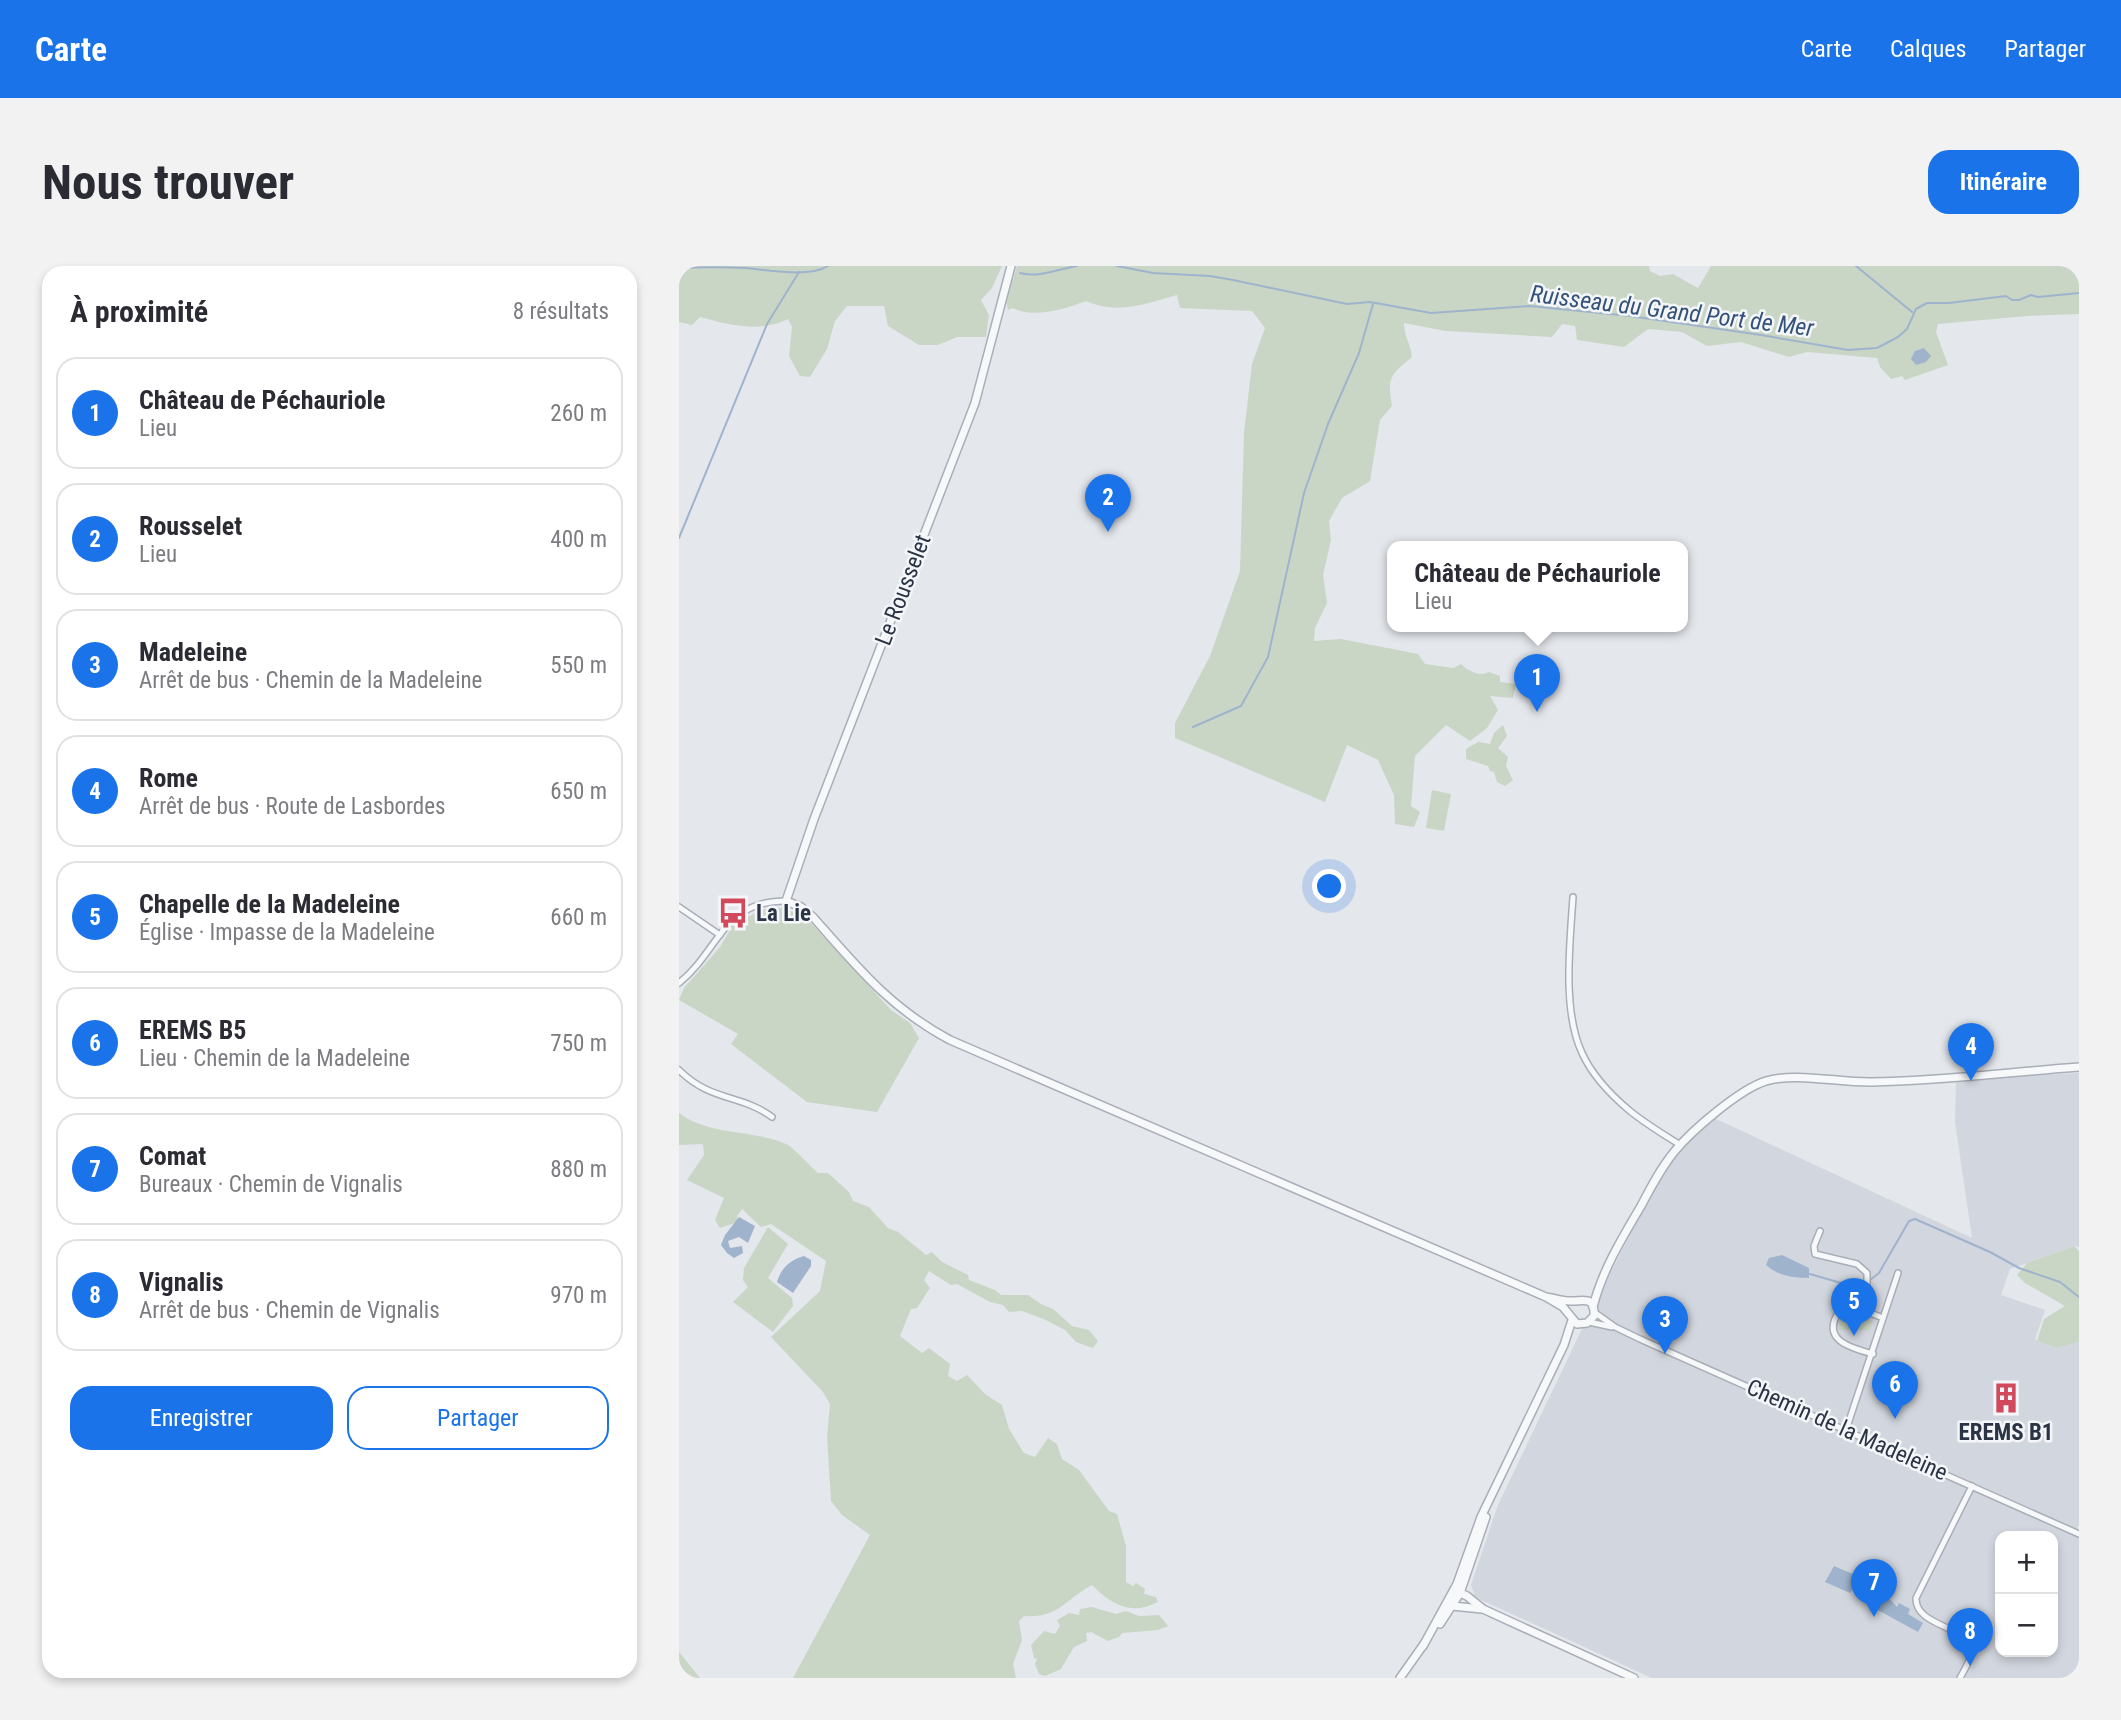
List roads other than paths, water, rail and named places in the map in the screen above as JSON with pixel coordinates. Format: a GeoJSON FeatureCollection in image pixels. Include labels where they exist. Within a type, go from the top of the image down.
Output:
{"type":"FeatureCollection","features":[{"type":"Feature","properties":{"kind":"street","name":"Le Rousselet"},"geometry":{"type":"LineString","coordinates":[[786,901],[814,819],[975,403],[1011,266]]}},
{"type":"Feature","properties":{"kind":"street"},"geometry":{"type":"LineString","coordinates":[[1573,897],[1571,998],[1581,1051],[1601,1081],[1623,1104],[1680,1145]]}},
{"type":"Feature","properties":{"kind":"street"},"geometry":{"type":"LineString","coordinates":[[679,983],[731,920],[760,904],[786,901],[801,907],[813,917],[890,1000],[922,1024],[950,1040],[1546,1297],[1569,1312],[1572,1320],[1580,1325]]}},
{"type":"Feature","properties":{"kind":"street"},"geometry":{"type":"LineString","coordinates":[[679,906],[720,935]]}},
{"type":"Feature","properties":{"kind":"street"},"geometry":{"type":"LineString","coordinates":[[1546,1297],[1574,1302],[1584,1300],[1601,1280],[1658,1176],[1680,1145],[1743,1092],[1761,1083],[1775,1079],[1891,1082],[2079,1067]]}},
{"type":"Feature","properties":{"kind":"street"},"geometry":{"type":"LineString","coordinates":[[679,1070],[712,1094],[755,1107],[772,1117]]}},
{"type":"Feature","properties":{"kind":"street"},"geometry":{"type":"LineString","coordinates":[[1820,1231],[1814,1246],[1815,1254],[1857,1264],[1867,1273],[1867,1284],[1858,1308]]}},
{"type":"Feature","properties":{"kind":"street"},"geometry":{"type":"LineString","coordinates":[[1846,1430],[1898,1273]]}},
{"type":"Feature","properties":{"kind":"street"},"geometry":{"type":"LineString","coordinates":[[1564,1345],[1580,1325],[1589,1322],[1601,1280]]}},
{"type":"Feature","properties":{"kind":"street"},"geometry":{"type":"LineString","coordinates":[[1584,1300],[1593,1309]]}},
{"type":"Feature","properties":{"kind":"street"},"geometry":{"type":"LineString","coordinates":[[1569,1312],[1574,1302]]}},
{"type":"Feature","properties":{"kind":"street"},"geometry":{"type":"LineString","coordinates":[[1873,1354],[1838,1340],[1834,1321],[1837,1312],[1846,1307],[1858,1308],[1883,1318]]}},
{"type":"Feature","properties":{"kind":"street","name":"Chemin de la Madeleine"},"geometry":{"type":"LineString","coordinates":[[1593,1309],[1615,1327]]}},
{"type":"Feature","properties":{"kind":"street"},"geometry":{"type":"LineString","coordinates":[[1400,1678],[1457,1592],[1493,1493],[1564,1345],[1572,1320]]}},
{"type":"Feature","properties":{"kind":"street","name":"Chemin de la Madeleine"},"geometry":{"type":"LineString","coordinates":[[1589,1322],[1615,1327],[2079,1534]]}},
{"type":"Feature","properties":{"kind":"street"},"geometry":{"type":"LineString","coordinates":[[1960,1678],[1970,1657],[1970,1646],[1961,1636],[1921,1614],[1916,1598],[1972,1486]]}},
{"type":"Feature","properties":{"kind":"street"},"geometry":{"type":"LineString","coordinates":[[1457,1592],[1467,1596],[1483,1609],[1634,1678]]}},
{"type":"Feature","properties":{"kind":"street"},"geometry":{"type":"LineString","coordinates":[[1450,1604],[1483,1609]]}},
{"type":"Feature","properties":{"kind":"water"},"geometry":{"type":"Polygon","coordinates":[[[1924,348],[1931,356],[1926,362],[1916,365],[1911,359],[1915,351],[1924,348]]]}},
{"type":"Feature","properties":{"kind":"water"},"geometry":{"type":"Polygon","coordinates":[[[739,1217],[755,1226],[748,1243],[739,1237],[728,1241],[730,1248],[742,1246],[743,1253],[734,1258],[721,1245],[739,1217]]]}},
{"type":"Feature","properties":{"kind":"water"},"geometry":{"type":"Polygon","coordinates":[[[1782,1255],[1809,1268],[1809,1278],[1786,1276],[1766,1265],[1769,1258],[1782,1255]]]}},
{"type":"Feature","properties":{"kind":"water"},"geometry":{"type":"Polygon","coordinates":[[[804,1256],[811,1260],[811,1266],[793,1293],[777,1282],[787,1265],[804,1256]]]}},
{"type":"Feature","properties":{"kind":"water"},"geometry":{"type":"Polygon","coordinates":[[[1834,1566],[1890,1590],[1887,1596],[1897,1607],[1899,1603],[1910,1609],[1908,1614],[1923,1623],[1918,1632],[1865,1603],[1867,1599],[1853,1589],[1850,1593],[1825,1582],[1834,1566]]]}},
{"type":"Feature","properties":{"kind":"waterway","name":"Ruisseau du Grand Port de Mer"},"geometry":{"type":"LineString","coordinates":[[679,268],[811,272],[828,266]]}},
{"type":"Feature","properties":{"kind":"waterway","name":"Ruisseau du Grand Port de Mer"},"geometry":{"type":"LineString","coordinates":[[1020,273],[1041,274],[1077,266]]}},
{"type":"Feature","properties":{"kind":"waterway","name":"Ruisseau du Grand Port de Mer"},"geometry":{"type":"LineString","coordinates":[[1117,266],[1153,273],[1210,276],[1347,304],[1370,302],[1431,313],[1530,306],[1630,316],[1848,350],[1877,348],[1898,337],[1907,329],[1916,309],[1927,303],[2006,296],[2019,300],[2031,295],[2038,297],[2079,293]]}},
{"type":"Feature","properties":{"kind":"waterway"},"geometry":{"type":"LineString","coordinates":[[1856,266],[1912,312]]}},
{"type":"Feature","properties":{"kind":"waterway"},"geometry":{"type":"LineString","coordinates":[[679,538],[767,324],[799,272]]}},
{"type":"Feature","properties":{"kind":"waterway"},"geometry":{"type":"LineString","coordinates":[[1193,727],[1241,706],[1268,657],[1304,493],[1328,424],[1359,353],[1373,304]]}},
{"type":"Feature","properties":{"kind":"waterway"},"geometry":{"type":"LineString","coordinates":[[1870,1280],[1879,1273],[1909,1221],[1915,1219],[1990,1252],[2019,1268],[2060,1282],[2079,1297]]}},
{"type":"Feature","properties":{"kind":"waterway"},"geometry":{"type":"LineString","coordinates":[[1810,1274],[1848,1285],[1865,1283]]}},
{"type":"Feature","properties":{"kind":"place","name":"Rousselet"},"geometry":{"type":"Point","coordinates":[1108,532]}},
{"type":"Feature","properties":{"kind":"place","name":"Château de Péchauriole"},"geometry":{"type":"Point","coordinates":[1537,712]}},
{"type":"Feature","properties":{"kind":"place","name":"La Lie"},"geometry":{"type":"Point","coordinates":[733,913]}},
{"type":"Feature","properties":{"kind":"place","name":"Rome"},"geometry":{"type":"Point","coordinates":[1971,1081]}},
{"type":"Feature","properties":{"kind":"place","name":"Chapelle de la Madeleine"},"geometry":{"type":"Point","coordinates":[1854,1336]}},
{"type":"Feature","properties":{"kind":"place","name":"Madeleine"},"geometry":{"type":"Point","coordinates":[1665,1354]}},
{"type":"Feature","properties":{"kind":"place","name":"EREMS B1"},"geometry":{"type":"Point","coordinates":[2006,1398]}},
{"type":"Feature","properties":{"kind":"place","name":"EREMS B5"},"geometry":{"type":"Point","coordinates":[1895,1419]}},
{"type":"Feature","properties":{"kind":"place","name":"Comat"},"geometry":{"type":"Point","coordinates":[1874,1617]}},
{"type":"Feature","properties":{"kind":"place","name":"Vignalis"},"geometry":{"type":"Point","coordinates":[1970,1666]}}]}
